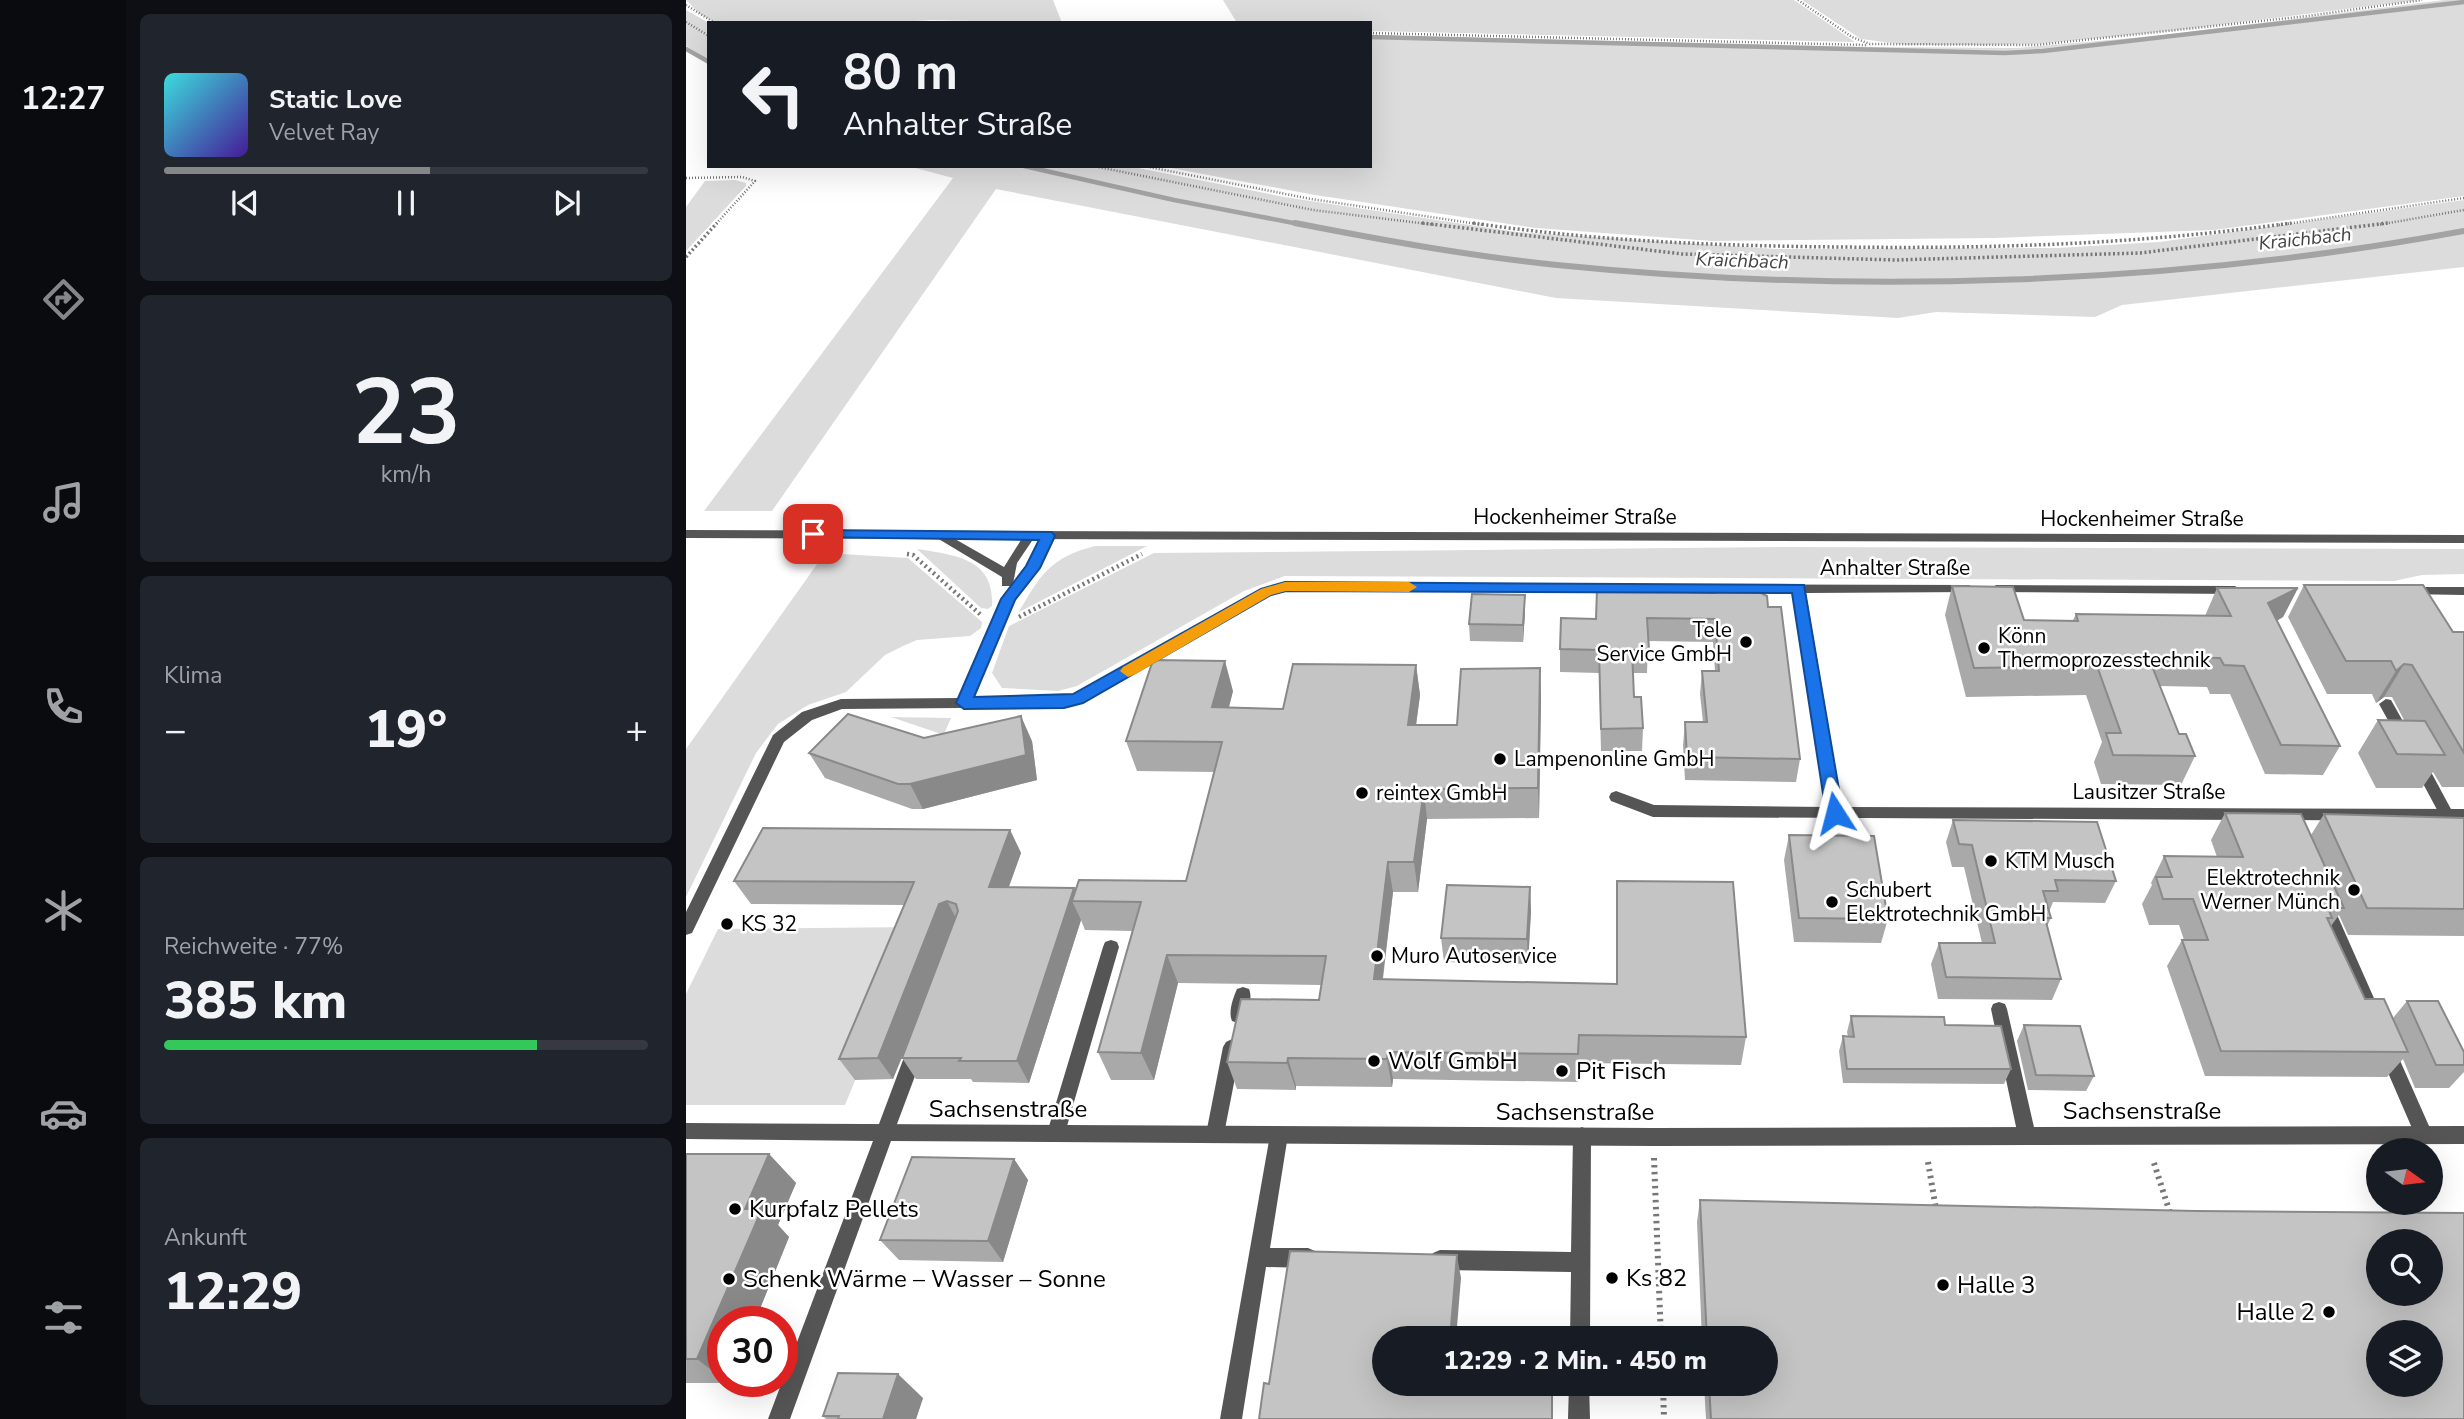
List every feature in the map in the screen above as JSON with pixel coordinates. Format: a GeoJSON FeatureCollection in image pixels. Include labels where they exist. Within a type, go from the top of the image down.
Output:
{"type":"FeatureCollection","features":[{"type":"Feature","properties":{"kind":"street","name":"Hockenheimer Straße"},"geometry":{"type":"LineString","coordinates":[[686,534],[2464,539]]}},
{"type":"Feature","properties":{"kind":"street"},"geometry":{"type":"LineString","coordinates":[[941,535],[1007,575]]}},
{"type":"Feature","properties":{"kind":"street"},"geometry":{"type":"LineString","coordinates":[[1008,599],[1007,575],[1011,563],[1030,535]]}},
{"type":"Feature","properties":{"kind":"street"},"geometry":{"type":"LineString","coordinates":[[964,703],[1008,599],[1032,568],[1048,536]]}},
{"type":"Feature","properties":{"kind":"street","name":"Anhalter Straße"},"geometry":{"type":"LineString","coordinates":[[686,928],[778,739],[807,716],[841,704],[1064,702],[1078,699],[1266,592],[1285,587],[2245,590]]}},
{"type":"Feature","properties":{"kind":"street"},"geometry":{"type":"LineString","coordinates":[[1799,588],[1835,813]]}},
{"type":"Feature","properties":{"kind":"street"},"geometry":{"type":"LineString","coordinates":[[2396,591],[2464,592]]}},
{"type":"Feature","properties":{"kind":"street"},"geometry":{"type":"LineString","coordinates":[[2386,704],[2447,814]]}},
{"type":"Feature","properties":{"kind":"street","name":"Lausitzer Straße"},"geometry":{"type":"LineString","coordinates":[[1616,797],[1653,811],[2464,815]]}},
{"type":"Feature","properties":{"kind":"street"},"geometry":{"type":"LineString","coordinates":[[2284,813],[2294,835]]}},
{"type":"Feature","properties":{"kind":"street"},"geometry":{"type":"LineString","coordinates":[[2321,897],[2424,1135]]}},
{"type":"Feature","properties":{"kind":"street"},"geometry":{"type":"LineString","coordinates":[[1056,1133],[1111,947]]}},
{"type":"Feature","properties":{"kind":"street"},"geometry":{"type":"LineString","coordinates":[[1215,1134],[1243,993]]}},
{"type":"Feature","properties":{"kind":"street"},"geometry":{"type":"LineString","coordinates":[[1999,1009],[2027,1136]]}},
{"type":"Feature","properties":{"kind":"street"},"geometry":{"type":"LineString","coordinates":[[779,1419],[922,1033]]}},
{"type":"Feature","properties":{"kind":"street","name":"Sachsenstraße"},"geometry":{"type":"LineString","coordinates":[[686,1131],[1582,1136],[2464,1135]]}},
{"type":"Feature","properties":{"kind":"street"},"geometry":{"type":"LineString","coordinates":[[1231,1419],[1279,1135]]}},
{"type":"Feature","properties":{"kind":"street"},"geometry":{"type":"LineString","coordinates":[[1580,1326],[1582,1136]]}},
{"type":"Feature","properties":{"kind":"street"},"geometry":{"type":"LineString","coordinates":[[1260,1257],[1330,1258]]}},
{"type":"Feature","properties":{"kind":"street"},"geometry":{"type":"LineString","coordinates":[[1427,1259],[1581,1262]]}},
{"type":"Feature","properties":{"kind":"street"},"geometry":{"type":"LineString","coordinates":[[1578,1419],[1579,1396]]}},
{"type":"Feature","properties":{"kind":"path"},"geometry":{"type":"LineString","coordinates":[[1798,0],[1852,37],[1870,44]]}},
{"type":"Feature","properties":{"kind":"path"},"geometry":{"type":"LineString","coordinates":[[1372,33],[2037,45],[2294,18],[2422,0]]}},
{"type":"Feature","properties":{"kind":"path"},"geometry":{"type":"LineString","coordinates":[[686,5],[712,21]]}},
{"type":"Feature","properties":{"kind":"path"},"geometry":{"type":"LineString","coordinates":[[918,21],[955,21]]}},
{"type":"Feature","properties":{"kind":"path"},"geometry":{"type":"LineString","coordinates":[[686,22],[707,35]]}},
{"type":"Feature","properties":{"kind":"path"},"geometry":{"type":"LineString","coordinates":[[1103,168],[1313,210],[1682,254],[1895,260],[2140,253],[2358,228],[2464,210]]}},
{"type":"Feature","properties":{"kind":"path"},"geometry":{"type":"LineString","coordinates":[[1154,168],[1311,199],[1520,230],[1733,246],[1904,248],[2128,242],[2283,224],[2464,198]]}},
{"type":"Feature","properties":{"kind":"path"},"geometry":{"type":"LineString","coordinates":[[686,178],[742,177],[755,181],[686,257]]}},
{"type":"Feature","properties":{"kind":"path"},"geometry":{"type":"LineString","coordinates":[[914,555],[983,617],[999,621],[1024,617],[1149,551]]}},
{"type":"Feature","properties":{"kind":"path"},"geometry":{"type":"LineString","coordinates":[[1654,1162],[1660,1326]]}},
{"type":"Feature","properties":{"kind":"path"},"geometry":{"type":"LineString","coordinates":[[1928,1162],[1937,1214]]}},
{"type":"Feature","properties":{"kind":"path"},"geometry":{"type":"LineString","coordinates":[[2154,1163],[2172,1220]]}},
{"type":"Feature","properties":{"kind":"path"},"geometry":{"type":"LineString","coordinates":[[2401,1215],[2404,1223]]}},
{"type":"Feature","properties":{"kind":"path"},"geometry":{"type":"LineString","coordinates":[[1663,1396],[1664,1419]]}},
{"type":"Feature","properties":{"kind":"shaded area"},"geometry":{"type":"Polygon","coordinates":[[[686,0],[1053,0],[1061,21],[713,21],[701,15],[686,0]]]}},
{"type":"Feature","properties":{"kind":"shaded area"},"geometry":{"type":"Polygon","coordinates":[[[1223,0],[1794,0],[1855,42],[1372,31],[1372,21],[1236,21],[1223,0]]]}},
{"type":"Feature","properties":{"kind":"shaded area"},"geometry":{"type":"Polygon","coordinates":[[[1802,0],[2418,0],[2178,30],[2038,44],[1907,45],[1861,39],[1802,0]]]}},
{"type":"Feature","properties":{"kind":"shaded area"},"geometry":{"type":"Polygon","coordinates":[[[2444,0],[2464,0],[2464,196],[2214,230],[1994,238],[1712,241],[1536,228],[1315,195],[1171,168],[1372,168],[1372,35],[2017,48],[2155,36],[2444,0]]]}},
{"type":"Feature","properties":{"kind":"shaded area"},"geometry":{"type":"Polygon","coordinates":[[[686,10],[707,22],[707,59],[686,46],[686,10]]]}},
{"type":"Feature","properties":{"kind":"shaded area"},"geometry":{"type":"Polygon","coordinates":[[[916,168],[1138,168],[1284,197],[1517,232],[1776,249],[2057,248],[2159,242],[2464,200],[2464,267],[2122,305],[2095,317],[1936,312],[1898,318],[1556,298],[996,189],[772,511],[704,511],[953,178],[916,168]]]}},
{"type":"Feature","properties":{"kind":"shaded area"},"geometry":{"type":"Polygon","coordinates":[[[735,180],[746,183],[746,186],[686,251],[686,207],[705,181],[735,180]]]}},
{"type":"Feature","properties":{"kind":"shaded area"},"geometry":{"type":"Polygon","coordinates":[[[1095,546],[1147,546],[1019,612],[1048,569],[1080,550],[1095,546]]]}},
{"type":"Feature","properties":{"kind":"shaded area"},"geometry":{"type":"Polygon","coordinates":[[[1789,547],[2464,549],[2464,574],[2422,575],[2394,581],[1285,576],[1244,591],[1077,686],[1058,691],[1002,688],[992,673],[1009,626],[1154,553],[1789,547]]]}},
{"type":"Feature","properties":{"kind":"shaded area"},"geometry":{"type":"Polygon","coordinates":[[[917,549],[958,557],[979,568],[987,578],[992,606],[988,609],[981,608],[917,549]]]}},
{"type":"Feature","properties":{"kind":"shaded area"},"geometry":{"type":"Polygon","coordinates":[[[825,553],[908,558],[982,622],[981,628],[970,636],[917,640],[903,646],[885,655],[846,692],[808,705],[778,724],[756,753],[686,897],[686,749],[825,553]]]}},
{"type":"Feature","properties":{"kind":"shaded area"},"geometry":{"type":"Polygon","coordinates":[[[891,717],[951,718],[944,734],[941,734],[891,717]]]}},
{"type":"Feature","properties":{"kind":"shaded area"},"geometry":{"type":"Polygon","coordinates":[[[918,927],[845,1105],[686,1105],[686,994],[718,929],[918,927]]]}},
{"type":"Feature","properties":{"kind":"building"},"geometry":{"type":"Polygon","coordinates":[[[2304,585],[2423,585],[2453,632],[2464,632],[2464,753],[2412,665],[2404,664],[2396,671],[2391,661],[2346,661],[2304,585]]]}},
{"type":"Feature","properties":{"kind":"building"},"geometry":{"type":"Polygon","coordinates":[[[1952,586],[2013,587],[2024,620],[2078,621],[2076,614],[2231,616],[2217,588],[2298,588],[2268,603],[2340,746],[2281,745],[2244,666],[2224,665],[2220,658],[2155,657],[2158,666],[2152,666],[2179,734],[2186,734],[2195,756],[2113,755],[2106,733],[2121,733],[2097,666],[1974,668],[1952,586]]]}},
{"type":"Feature","properties":{"kind":"building"},"geometry":{"type":"Polygon","coordinates":[[[1597,589],[1714,593],[1713,589],[1755,590],[1767,596],[1768,607],[1781,607],[1800,759],[1687,757],[1685,722],[1707,722],[1702,671],[1719,671],[1715,619],[1647,618],[1649,650],[1632,650],[1634,697],[1641,697],[1643,728],[1601,729],[1599,650],[1560,649],[1561,618],[1596,619],[1597,589]]]}},
{"type":"Feature","properties":{"kind":"building"},"geometry":{"type":"Polygon","coordinates":[[[1472,594],[1525,595],[1523,625],[1469,624],[1472,594]]]}},
{"type":"Feature","properties":{"kind":"building"},"geometry":{"type":"Polygon","coordinates":[[[1153,660],[1225,661],[1212,707],[1283,709],[1293,664],[1416,665],[1408,725],[1457,725],[1461,669],[1540,668],[1538,788],[1424,789],[1414,862],[1388,862],[1374,979],[1617,984],[1617,881],[1733,882],[1746,1037],[1579,1035],[1578,1054],[1388,1052],[1387,1059],[1288,1058],[1287,1063],[1227,1062],[1241,999],[1319,1000],[1326,956],[1167,955],[1141,1053],[1098,1052],[1141,902],[1072,901],[1079,880],[1186,881],[1222,742],[1126,741],[1153,660]]]}},
{"type":"Feature","properties":{"kind":"building"},"geometry":{"type":"Polygon","coordinates":[[[848,714],[924,738],[1021,716],[1026,755],[910,784],[898,784],[809,753],[848,714]]]}},
{"type":"Feature","properties":{"kind":"building"},"geometry":{"type":"Polygon","coordinates":[[[2378,720],[2425,721],[2445,755],[2397,754],[2378,720]]]}},
{"type":"Feature","properties":{"kind":"building"},"geometry":{"type":"Polygon","coordinates":[[[2225,813],[2301,814],[2344,908],[2328,908],[2332,918],[2327,918],[2365,999],[2384,999],[2408,1052],[2221,1051],[2182,940],[2208,940],[2193,899],[2163,899],[2156,877],[2172,877],[2164,856],[2243,857],[2225,813]]]}},
{"type":"Feature","properties":{"kind":"building"},"geometry":{"type":"Polygon","coordinates":[[[2324,814],[2464,818],[2464,909],[2367,908],[2324,814]]]}},
{"type":"Feature","properties":{"kind":"building"},"geometry":{"type":"Polygon","coordinates":[[[1953,820],[2097,822],[2116,881],[2055,880],[2058,891],[2043,891],[2051,918],[2045,918],[2061,979],[1946,977],[1939,943],[1995,943],[1972,845],[1959,844],[1953,820]]]}},
{"type":"Feature","properties":{"kind":"building"},"geometry":{"type":"Polygon","coordinates":[[[763,828],[1010,830],[989,887],[1074,888],[1017,1061],[902,1058],[958,911],[956,904],[947,901],[939,904],[878,1058],[839,1059],[914,882],[734,881],[763,828]]]}},
{"type":"Feature","properties":{"kind":"building","name":"Schubert Elektrotechnik GmbH"},"geometry":{"type":"Polygon","coordinates":[[[1789,835],[1874,836],[1888,919],[1799,918],[1789,835]]]}},
{"type":"Feature","properties":{"kind":"building"},"geometry":{"type":"Polygon","coordinates":[[[1447,885],[1530,887],[1527,939],[1441,938],[1447,885]]]}},
{"type":"Feature","properties":{"kind":"building"},"geometry":{"type":"Polygon","coordinates":[[[2407,1001],[2438,1001],[2464,1052],[2464,1065],[2436,1065],[2407,1001]]]}},
{"type":"Feature","properties":{"kind":"building"},"geometry":{"type":"Polygon","coordinates":[[[1851,1016],[1944,1017],[1945,1025],[2001,1026],[2011,1069],[1847,1069],[1843,1036],[1854,1037],[1851,1016]]]}},
{"type":"Feature","properties":{"kind":"building"},"geometry":{"type":"Polygon","coordinates":[[[2024,1025],[2080,1026],[2094,1076],[2036,1075],[2024,1025]]]}},
{"type":"Feature","properties":{"kind":"building"},"geometry":{"type":"Polygon","coordinates":[[[686,1154],[769,1154],[745,1209],[762,1209],[720,1306],[707,1306],[707,1336],[697,1359],[686,1359],[686,1154]]]}},
{"type":"Feature","properties":{"kind":"building"},"geometry":{"type":"Polygon","coordinates":[[[912,1157],[1014,1159],[988,1241],[880,1240],[912,1157]]]}},
{"type":"Feature","properties":{"kind":"building","name":"Halle 3"},"geometry":{"type":"Polygon","coordinates":[[[1700,1200],[2366,1212],[2366,1215],[2464,1213],[2464,1419],[1711,1419],[1710,1396],[1778,1396],[1778,1326],[1706,1326],[1700,1200]]]}},
{"type":"Feature","properties":{"kind":"building"},"geometry":{"type":"Polygon","coordinates":[[[1290,1251],[1457,1255],[1451,1326],[1372,1326],[1372,1396],[1552,1396],[1552,1419],[1259,1419],[1264,1383],[1269,1384],[1290,1251]]]}},
{"type":"Feature","properties":{"kind":"building"},"geometry":{"type":"Polygon","coordinates":[[[838,1373],[898,1374],[883,1419],[838,1419],[839,1416],[823,1416],[838,1373]]]}},
{"type":"Feature","properties":{"kind":"waterway"},"geometry":{"type":"LineString","coordinates":[[1372,37],[2005,53],[2043,51],[2464,2]]}},
{"type":"Feature","properties":{"kind":"waterway","name":"Kraichbach"},"geometry":{"type":"LineString","coordinates":[[686,49],[707,61]]}},
{"type":"Feature","properties":{"kind":"waterway","name":"Kraichbach"},"geometry":{"type":"LineString","coordinates":[[1033,168],[1174,200],[1304,225]]}},
{"type":"Feature","properties":{"kind":"waterway","name":"Kraichbach"},"geometry":{"type":"LineString","coordinates":[[1295,223],[1426,247],[1557,265],[1783,280],[1897,282],[2012,280],[2241,263],[2464,231]]}},
{"type":"Feature","properties":{"kind":"slow traffic"},"geometry":{"type":"LineString","coordinates":[[1128,671],[1266,592],[1285,587],[1409,587]]}},
{"type":"Feature","properties":{"kind":"place","name":"Tele Service GmbH"},"geometry":{"type":"Point","coordinates":[1746,642]}},
{"type":"Feature","properties":{"kind":"place","name":"Könn Thermoprozesstechnik"},"geometry":{"type":"Point","coordinates":[1984,648]}},
{"type":"Feature","properties":{"kind":"place","name":"Lampenonline GmbH"},"geometry":{"type":"Point","coordinates":[1500,759]}},
{"type":"Feature","properties":{"kind":"place","name":"reintex GmbH"},"geometry":{"type":"Point","coordinates":[1362,793]}},
{"type":"Feature","properties":{"kind":"place","name":"KTM Musch"},"geometry":{"type":"Point","coordinates":[1991,861]}},
{"type":"Feature","properties":{"kind":"place","name":"Elektrotechnik Werner Münch"},"geometry":{"type":"Point","coordinates":[2354,890]}},
{"type":"Feature","properties":{"kind":"place","name":"Schubert Elektrotechnik GmbH"},"geometry":{"type":"Point","coordinates":[1832,902]}},
{"type":"Feature","properties":{"kind":"place","name":"KS 32"},"geometry":{"type":"Point","coordinates":[727,924]}},
{"type":"Feature","properties":{"kind":"place","name":"Muro Autoservice"},"geometry":{"type":"Point","coordinates":[1377,956]}},
{"type":"Feature","properties":{"kind":"place","name":"Wolf GmbH"},"geometry":{"type":"Point","coordinates":[1374,1061]}},
{"type":"Feature","properties":{"kind":"place","name":"Pit Fisch"},"geometry":{"type":"Point","coordinates":[1562,1071]}},
{"type":"Feature","properties":{"kind":"place","name":"Kurpfalz Pellets"},"geometry":{"type":"Point","coordinates":[735,1209]}},
{"type":"Feature","properties":{"kind":"place","name":"Ks 82"},"geometry":{"type":"Point","coordinates":[1612,1278]}},
{"type":"Feature","properties":{"kind":"place","name":"Schenk Wärme – Wasser – Sonne"},"geometry":{"type":"Point","coordinates":[729,1279]}},
{"type":"Feature","properties":{"kind":"place","name":"Halle 3"},"geometry":{"type":"Point","coordinates":[1943,1285]}},
{"type":"Feature","properties":{"kind":"place","name":"Halle 2"},"geometry":{"type":"Point","coordinates":[2329,1312]}},
{"type":"Feature","properties":{"kind":"route"},"geometry":{"type":"LineString","coordinates":[[813,534],[1048,536],[1032,568],[1008,599],[964,703],[1064,702],[1078,699],[1266,592],[1285,587],[1799,588],[1835,813]]}}]}
